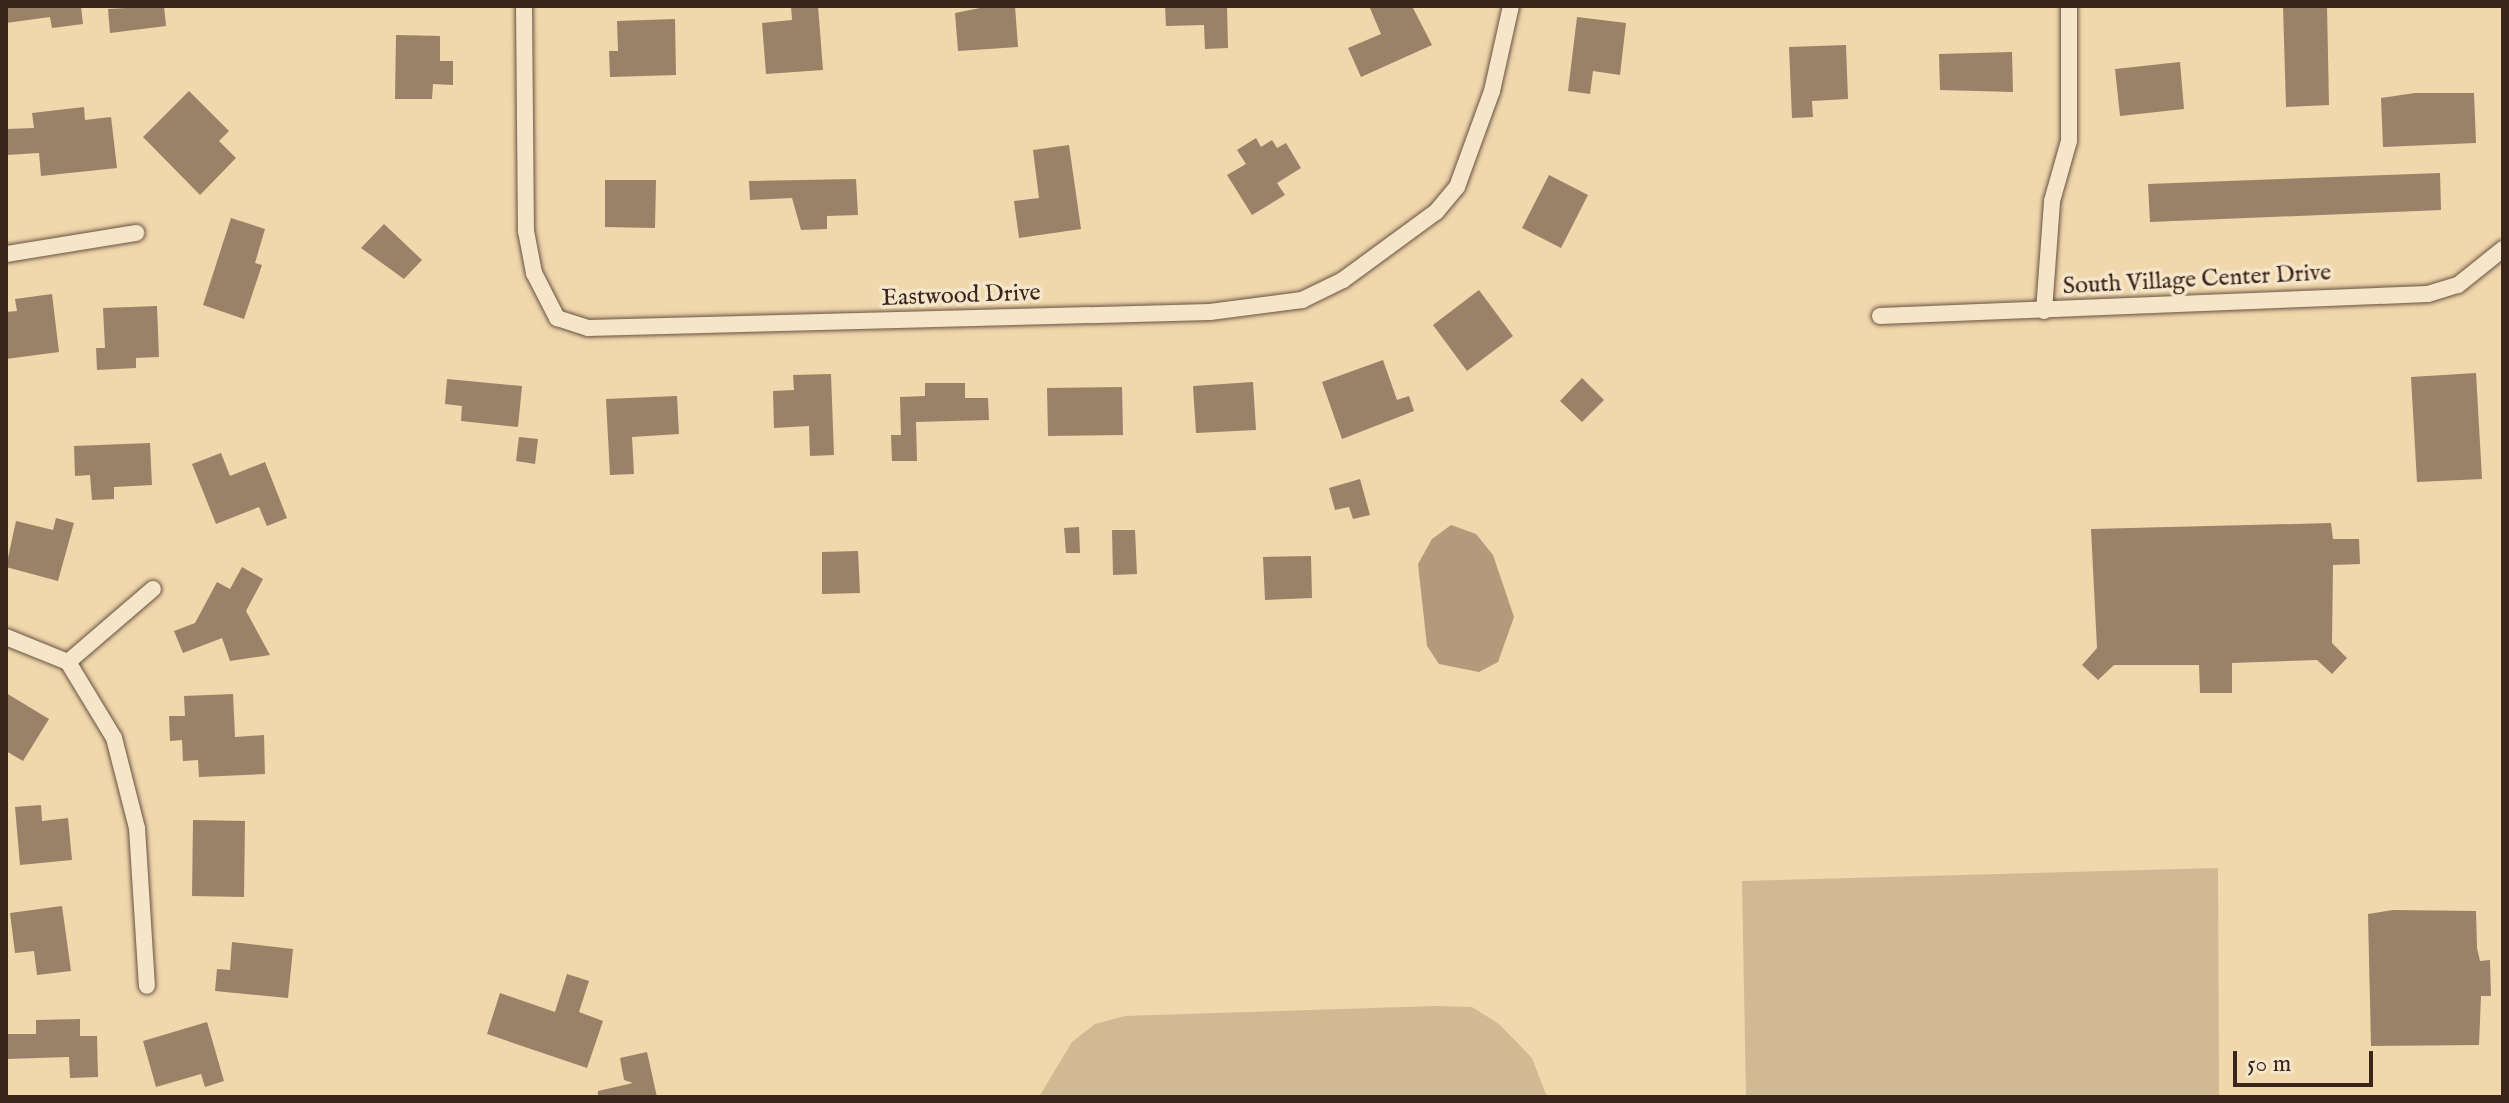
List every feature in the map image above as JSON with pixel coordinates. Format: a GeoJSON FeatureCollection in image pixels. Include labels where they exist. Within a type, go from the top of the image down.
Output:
{"type":"FeatureCollection","features":[{"type":"Feature","properties":{"kind":"street","name":"Eastwood Drive"},"geometry":{"type":"LineString","coordinates":[[524,6],[526,231],[534,273],[557,318],[598,328],[1210,312],[1302,300],[1343,280],[1436,212],[1457,187],[1492,91],[1511,6]]}},
{"type":"Feature","properties":{"kind":"street"},"geometry":{"type":"LineString","coordinates":[[2044,311],[2052,201],[2069,141],[2069,6]]}},
{"type":"Feature","properties":{"kind":"street"},"geometry":{"type":"LineString","coordinates":[[6,254],[136,233]]}},
{"type":"Feature","properties":{"kind":"street","name":"South Village Center Drive"},"geometry":{"type":"LineString","coordinates":[[1880,316],[2428,294],[2458,285],[2503,249]]}},
{"type":"Feature","properties":{"kind":"street"},"geometry":{"type":"LineString","coordinates":[[68,662],[153,589]]}},
{"type":"Feature","properties":{"kind":"street"},"geometry":{"type":"LineString","coordinates":[[6,637],[68,662],[127,773],[147,986]]}},
{"type":"Feature","properties":{"kind":"shaded area"},"geometry":{"type":"Polygon","coordinates":[[[1451,525],[1476,534],[1493,555],[1514,617],[1498,662],[1479,672],[1439,664],[1427,646],[1418,564],[1432,539],[1451,525]]]}},
{"type":"Feature","properties":{"kind":"shaded area"},"geometry":{"type":"Polygon","coordinates":[[[2218,868],[2219,1097],[1746,1097],[1742,881],[2218,868]]]}},
{"type":"Feature","properties":{"kind":"shaded area"},"geometry":{"type":"Polygon","coordinates":[[[1472,1007],[1499,1024],[1532,1058],[1547,1097],[1039,1097],[1072,1042],[1095,1024],[1125,1016],[1472,1007]]]}},
{"type":"Feature","properties":{"kind":"building"},"geometry":{"type":"Polygon","coordinates":[[[6,6],[81,6],[83,24],[52,28],[50,17],[6,23],[6,6]]]}},
{"type":"Feature","properties":{"kind":"building"},"geometry":{"type":"Polygon","coordinates":[[[164,6],[166,26],[110,33],[108,9],[164,6]]]}},
{"type":"Feature","properties":{"kind":"building"},"geometry":{"type":"Polygon","coordinates":[[[791,6],[818,6],[823,70],[766,74],[762,23],[792,20],[791,6]]]}},
{"type":"Feature","properties":{"kind":"building"},"geometry":{"type":"Polygon","coordinates":[[[990,6],[1015,6],[1018,47],[958,51],[955,13],[990,6]]]}},
{"type":"Feature","properties":{"kind":"building"},"geometry":{"type":"Polygon","coordinates":[[[1165,6],[1227,6],[1228,48],[1205,49],[1204,25],[1166,26],[1165,6]]]}},
{"type":"Feature","properties":{"kind":"building"},"geometry":{"type":"Polygon","coordinates":[[[1369,6],[1412,6],[1432,45],[1361,77],[1348,48],[1381,34],[1369,6]]]}},
{"type":"Feature","properties":{"kind":"building"},"geometry":{"type":"Polygon","coordinates":[[[2283,6],[2327,6],[2329,105],[2286,107],[2283,6]]]}},
{"type":"Feature","properties":{"kind":"building"},"geometry":{"type":"Polygon","coordinates":[[[1577,17],[1626,23],[1620,75],[1593,71],[1590,94],[1568,91],[1577,17]]]}},
{"type":"Feature","properties":{"kind":"building"},"geometry":{"type":"Polygon","coordinates":[[[675,19],[676,75],[610,77],[609,51],[618,51],[617,21],[675,19]]]}},
{"type":"Feature","properties":{"kind":"building"},"geometry":{"type":"Polygon","coordinates":[[[396,35],[440,36],[440,61],[453,61],[453,85],[433,84],[432,99],[395,99],[396,35]]]}},
{"type":"Feature","properties":{"kind":"building"},"geometry":{"type":"Polygon","coordinates":[[[1846,45],[1848,99],[1812,101],[1813,117],[1792,118],[1789,47],[1846,45]]]}},
{"type":"Feature","properties":{"kind":"building"},"geometry":{"type":"Polygon","coordinates":[[[2012,52],[2013,92],[1940,90],[1939,54],[2012,52]]]}},
{"type":"Feature","properties":{"kind":"building"},"geometry":{"type":"Polygon","coordinates":[[[2180,62],[2184,109],[2120,116],[2115,69],[2180,62]]]}},
{"type":"Feature","properties":{"kind":"building"},"geometry":{"type":"Polygon","coordinates":[[[189,91],[229,131],[219,141],[236,158],[200,195],[143,137],[189,91]]]}},
{"type":"Feature","properties":{"kind":"building"},"geometry":{"type":"Polygon","coordinates":[[[2415,93],[2474,93],[2476,143],[2383,147],[2381,98],[2415,93]]]}},
{"type":"Feature","properties":{"kind":"building"},"geometry":{"type":"Polygon","coordinates":[[[84,107],[85,120],[111,117],[117,168],[41,176],[39,153],[6,155],[6,129],[34,128],[32,113],[84,107]]]}},
{"type":"Feature","properties":{"kind":"building"},"geometry":{"type":"Polygon","coordinates":[[[1256,138],[1261,147],[1272,140],[1277,148],[1286,143],[1301,168],[1277,183],[1285,195],[1252,215],[1227,175],[1246,164],[1237,150],[1256,138]]]}},
{"type":"Feature","properties":{"kind":"building"},"geometry":{"type":"Polygon","coordinates":[[[1069,145],[1081,229],[1019,238],[1014,201],[1039,198],[1033,150],[1069,145]]]}},
{"type":"Feature","properties":{"kind":"building"},"geometry":{"type":"Polygon","coordinates":[[[2440,173],[2441,210],[2150,222],[2148,184],[2440,173]]]}},
{"type":"Feature","properties":{"kind":"building"},"geometry":{"type":"Polygon","coordinates":[[[1549,175],[1588,195],[1561,248],[1522,228],[1549,175]]]}},
{"type":"Feature","properties":{"kind":"building"},"geometry":{"type":"Polygon","coordinates":[[[856,179],[858,215],[827,216],[827,229],[801,230],[792,198],[750,200],[749,181],[856,179]]]}},
{"type":"Feature","properties":{"kind":"building"},"geometry":{"type":"Polygon","coordinates":[[[605,180],[656,180],[655,228],[605,227],[605,180]]]}},
{"type":"Feature","properties":{"kind":"building"},"geometry":{"type":"Polygon","coordinates":[[[231,218],[265,229],[255,263],[262,265],[244,319],[203,305],[231,218]]]}},
{"type":"Feature","properties":{"kind":"building"},"geometry":{"type":"Polygon","coordinates":[[[384,224],[422,260],[404,279],[361,248],[384,224]]]}},
{"type":"Feature","properties":{"kind":"building"},"geometry":{"type":"Polygon","coordinates":[[[1479,290],[1513,336],[1467,371],[1433,325],[1479,290]]]}},
{"type":"Feature","properties":{"kind":"building"},"geometry":{"type":"Polygon","coordinates":[[[52,294],[59,352],[6,359],[6,312],[17,311],[15,299],[52,294]]]}},
{"type":"Feature","properties":{"kind":"building"},"geometry":{"type":"Polygon","coordinates":[[[157,306],[159,357],[136,358],[136,368],[97,370],[96,348],[105,348],[103,308],[157,306]]]}},
{"type":"Feature","properties":{"kind":"building"},"geometry":{"type":"Polygon","coordinates":[[[1383,360],[1397,400],[1409,396],[1414,411],[1342,439],[1322,382],[1383,360]]]}},
{"type":"Feature","properties":{"kind":"building"},"geometry":{"type":"Polygon","coordinates":[[[2476,373],[2482,479],[2417,482],[2411,377],[2476,373]]]}},
{"type":"Feature","properties":{"kind":"building"},"geometry":{"type":"Polygon","coordinates":[[[831,374],[834,455],[810,456],[809,426],[774,428],[773,391],[794,390],[793,375],[831,374]]]}},
{"type":"Feature","properties":{"kind":"building"},"geometry":{"type":"Polygon","coordinates":[[[1582,378],[1604,400],[1582,422],[1560,401],[1582,378]]]}},
{"type":"Feature","properties":{"kind":"building"},"geometry":{"type":"Polygon","coordinates":[[[447,379],[522,386],[518,427],[461,421],[462,406],[445,404],[447,379]]]}},
{"type":"Feature","properties":{"kind":"building"},"geometry":{"type":"Polygon","coordinates":[[[1253,382],[1256,430],[1196,433],[1193,386],[1253,382]]]}},
{"type":"Feature","properties":{"kind":"building"},"geometry":{"type":"Polygon","coordinates":[[[925,383],[965,383],[965,398],[988,398],[989,420],[916,422],[917,461],[892,461],[891,435],[901,435],[900,397],[925,396],[925,383]]]}},
{"type":"Feature","properties":{"kind":"building"},"geometry":{"type":"Polygon","coordinates":[[[1122,387],[1123,435],[1048,436],[1047,388],[1122,387]]]}},
{"type":"Feature","properties":{"kind":"building"},"geometry":{"type":"Polygon","coordinates":[[[677,396],[679,434],[632,437],[634,474],[610,475],[606,399],[677,396]]]}},
{"type":"Feature","properties":{"kind":"building"},"geometry":{"type":"Polygon","coordinates":[[[519,437],[538,439],[535,464],[516,461],[519,437]]]}},
{"type":"Feature","properties":{"kind":"building"},"geometry":{"type":"Polygon","coordinates":[[[150,443],[152,485],[114,487],[114,499],[92,500],[90,475],[75,476],[74,446],[150,443]]]}},
{"type":"Feature","properties":{"kind":"building"},"geometry":{"type":"Polygon","coordinates":[[[221,453],[230,476],[265,462],[287,518],[267,526],[259,507],[216,524],[192,464],[221,453]]]}},
{"type":"Feature","properties":{"kind":"building"},"geometry":{"type":"Polygon","coordinates":[[[1360,479],[1370,515],[1353,519],[1349,507],[1335,510],[1329,488],[1360,479]]]}},
{"type":"Feature","properties":{"kind":"building"},"geometry":{"type":"Polygon","coordinates":[[[56,518],[74,523],[58,581],[6,567],[16,521],[53,530],[56,518]]]}},
{"type":"Feature","properties":{"kind":"building"},"geometry":{"type":"Polygon","coordinates":[[[2331,523],[2333,539],[2359,539],[2360,564],[2333,565],[2332,643],[2347,658],[2332,674],[2317,660],[2232,663],[2232,693],[2200,693],[2199,665],[2114,665],[2098,680],[2082,665],[2097,648],[2091,529],[2331,523]]]}},
{"type":"Feature","properties":{"kind":"building"},"geometry":{"type":"Polygon","coordinates":[[[1079,527],[1080,553],[1066,553],[1064,528],[1079,527]]]}},
{"type":"Feature","properties":{"kind":"building"},"geometry":{"type":"Polygon","coordinates":[[[1112,530],[1135,530],[1137,574],[1113,575],[1112,530]]]}},
{"type":"Feature","properties":{"kind":"building"},"geometry":{"type":"Polygon","coordinates":[[[858,551],[860,593],[822,594],[822,552],[858,551]]]}},
{"type":"Feature","properties":{"kind":"building"},"geometry":{"type":"Polygon","coordinates":[[[1311,556],[1312,598],[1265,600],[1263,557],[1311,556]]]}},
{"type":"Feature","properties":{"kind":"building"},"geometry":{"type":"Polygon","coordinates":[[[242,567],[263,579],[246,611],[270,655],[230,661],[222,638],[183,653],[174,631],[195,623],[217,582],[230,589],[242,567]]]}},
{"type":"Feature","properties":{"kind":"building"},"geometry":{"type":"Polygon","coordinates":[[[6,693],[49,719],[23,761],[6,751],[6,693]]]}},
{"type":"Feature","properties":{"kind":"building"},"geometry":{"type":"Polygon","coordinates":[[[233,694],[235,737],[264,735],[265,774],[199,777],[198,760],[183,761],[182,740],[170,741],[169,716],[185,716],[184,696],[233,694]]]}},
{"type":"Feature","properties":{"kind":"building"},"geometry":{"type":"Polygon","coordinates":[[[41,805],[42,821],[68,818],[72,860],[20,865],[15,807],[41,805]]]}},
{"type":"Feature","properties":{"kind":"building"},"geometry":{"type":"Polygon","coordinates":[[[193,820],[245,821],[244,897],[192,896],[193,820]]]}},
{"type":"Feature","properties":{"kind":"building"},"geometry":{"type":"Polygon","coordinates":[[[62,906],[71,971],[37,975],[34,951],[15,953],[10,913],[62,906]]]}},
{"type":"Feature","properties":{"kind":"building"},"geometry":{"type":"Polygon","coordinates":[[[2393,910],[2476,911],[2477,948],[2480,961],[2490,960],[2491,996],[2481,996],[2479,1045],[2371,1046],[2368,914],[2393,910]]]}},
{"type":"Feature","properties":{"kind":"building"},"geometry":{"type":"Polygon","coordinates":[[[232,942],[293,949],[288,998],[215,991],[217,969],[230,970],[232,942]]]}},
{"type":"Feature","properties":{"kind":"building"},"geometry":{"type":"Polygon","coordinates":[[[567,974],[589,981],[579,1012],[603,1021],[587,1068],[487,1034],[500,993],[555,1012],[567,974]]]}},
{"type":"Feature","properties":{"kind":"building"},"geometry":{"type":"Polygon","coordinates":[[[80,1019],[80,1036],[97,1036],[98,1077],[70,1078],[69,1057],[6,1059],[6,1034],[36,1034],[36,1020],[80,1019]]]}},
{"type":"Feature","properties":{"kind":"building"},"geometry":{"type":"Polygon","coordinates":[[[207,1022],[224,1081],[205,1087],[201,1074],[156,1087],[143,1041],[207,1022]]]}},
{"type":"Feature","properties":{"kind":"building"},"geometry":{"type":"Polygon","coordinates":[[[647,1052],[657,1097],[598,1097],[598,1091],[633,1083],[624,1080],[620,1058],[647,1052]]]}}]}
